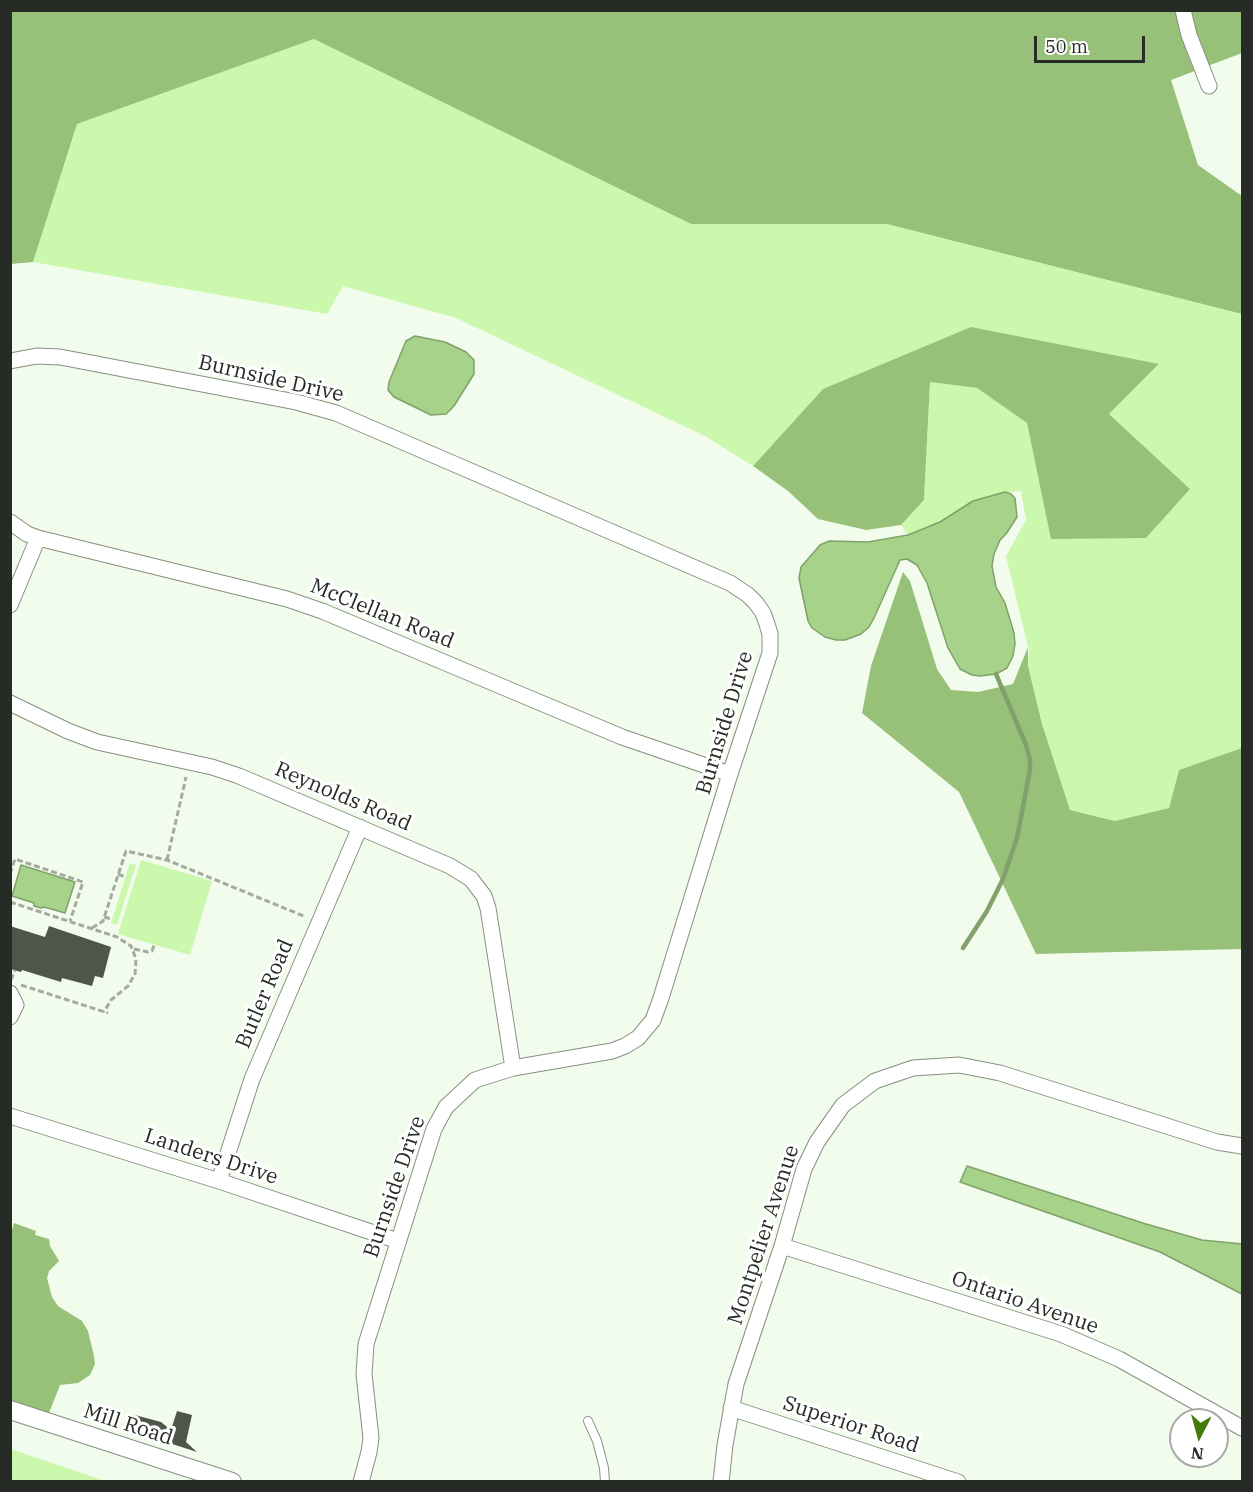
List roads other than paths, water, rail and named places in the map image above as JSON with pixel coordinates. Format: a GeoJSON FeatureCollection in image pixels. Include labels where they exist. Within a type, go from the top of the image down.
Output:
{"type":"FeatureCollection","features":[{"type":"Feature","properties":{"kind":"street"},"geometry":{"type":"LineString","coordinates":[[1183,10],[1189,35],[1209,86]]}},
{"type":"Feature","properties":{"kind":"street","name":"Burnside Drive"},"geometry":{"type":"LineString","coordinates":[[10,361],[37,356],[60,357],[327,410],[730,583],[748,595],[763,613],[770,634],[770,653],[653,1020],[646,1029],[625,1046],[612,1051],[513,1068],[475,1080],[446,1107],[434,1129],[398,1241],[364,1359],[371,1438],[361,1482]]}},
{"type":"Feature","properties":{"kind":"street","name":"McClellan Road"},"geometry":{"type":"LineString","coordinates":[[10,522],[27,534],[38,538],[287,599],[322,610],[622,737],[730,774]]}},
{"type":"Feature","properties":{"kind":"street"},"geometry":{"type":"LineString","coordinates":[[10,605],[38,538]]}},
{"type":"Feature","properties":{"kind":"street","name":"Reynolds Road"},"geometry":{"type":"LineString","coordinates":[[10,703],[68,731],[97,742],[190,762],[239,776],[450,866],[471,879],[484,896],[488,908],[513,1068]]}},
{"type":"Feature","properties":{"kind":"street","name":"Butler Road"},"geometry":{"type":"LineString","coordinates":[[219,1181],[252,1079],[360,827]]}},
{"type":"Feature","properties":{"kind":"street"},"geometry":{"type":"LineString","coordinates":[[10,993],[16,1005],[10,1017]]}},
{"type":"Feature","properties":{"kind":"street","name":"Montpelier Avenue"},"geometry":{"type":"LineString","coordinates":[[721,1482],[736,1384],[782,1246],[804,1169],[817,1142],[843,1105],[875,1081],[913,1068],[959,1065],[1000,1073],[1217,1142],[1242,1146]]}},
{"type":"Feature","properties":{"kind":"street","name":"Landers Drive"},"geometry":{"type":"LineString","coordinates":[[10,1116],[219,1181],[398,1241]]}},
{"type":"Feature","properties":{"kind":"street","name":"Ontario Avenue"},"geometry":{"type":"LineString","coordinates":[[782,1246],[1061,1334],[1119,1359],[1242,1428]]}},
{"type":"Feature","properties":{"kind":"street","name":"Superior Road"},"geometry":{"type":"LineString","coordinates":[[731,1408],[958,1482]]}},
{"type":"Feature","properties":{"kind":"street","name":"Mill Road"},"geometry":{"type":"LineString","coordinates":[[10,1410],[232,1482]]}},
{"type":"Feature","properties":{"kind":"lane"},"geometry":{"type":"LineString","coordinates":[[588,1421],[597,1441],[605,1482]]}},
{"type":"Feature","properties":{"kind":"waterway"},"geometry":{"type":"LineString","coordinates":[[963,948],[987,911],[1003,879],[1017,838],[1030,770],[1026,745],[996,674]]}}]}
